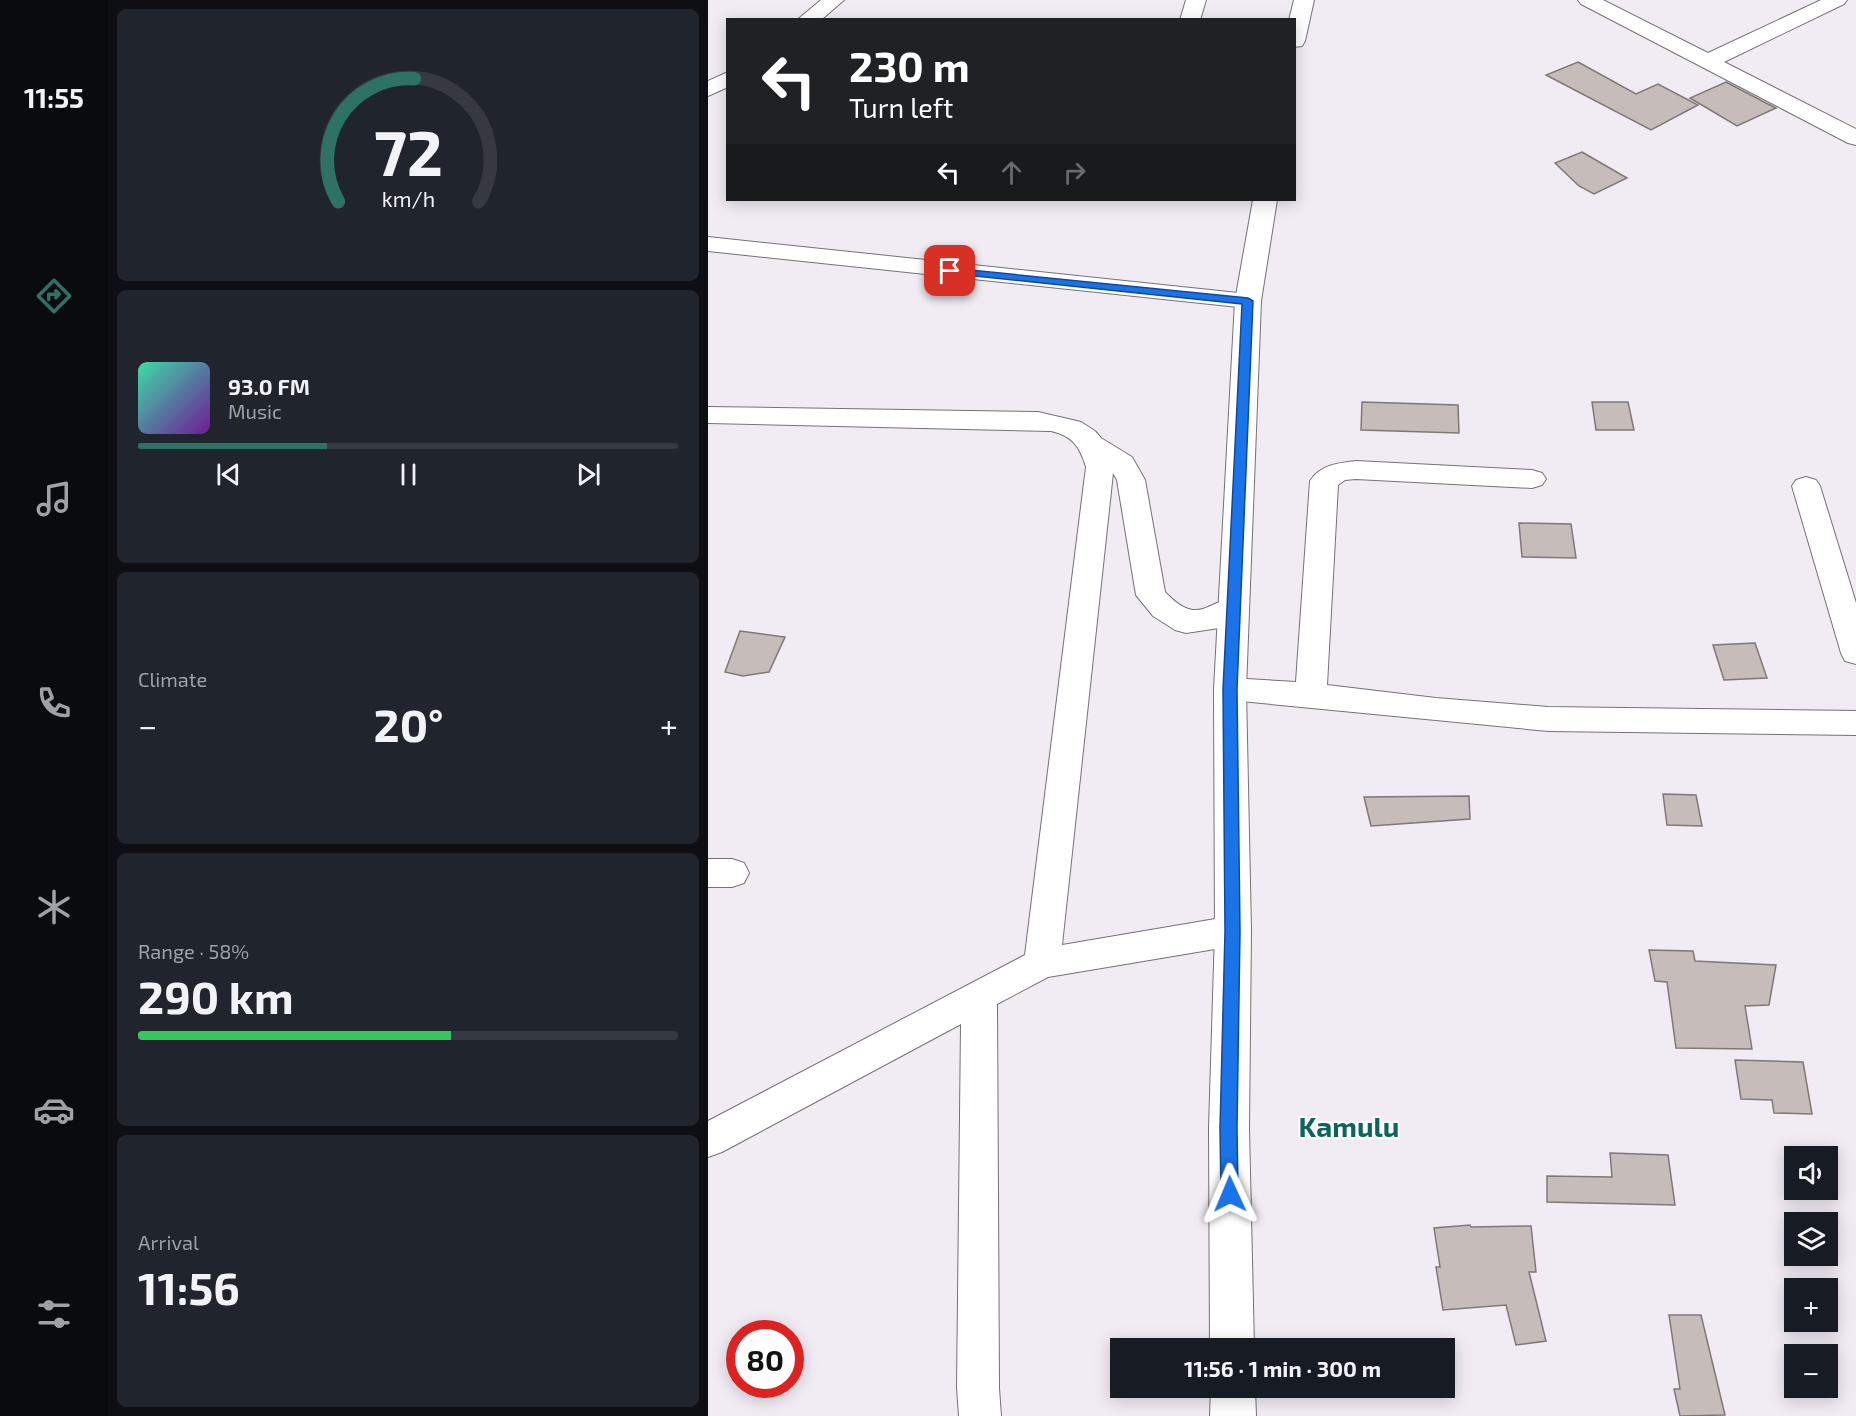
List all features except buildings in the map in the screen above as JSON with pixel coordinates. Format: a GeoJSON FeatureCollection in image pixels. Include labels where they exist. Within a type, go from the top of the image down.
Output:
{"type":"FeatureCollection","features":[{"type":"Feature","properties":{"kind":"highway"},"geometry":{"type":"LineString","coordinates":[[1296,33],[1304,0]]}},
{"type":"Feature","properties":{"kind":"highway"},"geometry":{"type":"LineString","coordinates":[[1232,1338],[1228,1128],[1233,931],[1230,689],[1248,301],[1265,201]]}},
{"type":"Feature","properties":{"kind":"highway"},"geometry":{"type":"LineString","coordinates":[[1233,1398],[1233,1416]]}},
{"type":"Feature","properties":{"kind":"street"},"geometry":{"type":"LineString","coordinates":[[810,18],[834,0]]}},
{"type":"Feature","properties":{"kind":"street"},"geometry":{"type":"LineString","coordinates":[[1191,18],[1196,0]]}},
{"type":"Feature","properties":{"kind":"street"},"geometry":{"type":"LineString","coordinates":[[1588,0],[1856,138]]}},
{"type":"Feature","properties":{"kind":"street"},"geometry":{"type":"LineString","coordinates":[[1708,62],[1837,0]]}},
{"type":"Feature","properties":{"kind":"street"},"geometry":{"type":"LineString","coordinates":[[708,90],[726,79]]}},
{"type":"Feature","properties":{"kind":"street"},"geometry":{"type":"LineString","coordinates":[[708,244],[1248,301]]}},
{"type":"Feature","properties":{"kind":"street"},"geometry":{"type":"LineString","coordinates":[[708,415],[1038,421],[1063,424],[1081,432],[1094,445],[1122,464],[1131,480],[1150,595],[1164,609],[1186,622],[1208,620],[1234,608]]}},
{"type":"Feature","properties":{"kind":"street"},"geometry":{"type":"LineString","coordinates":[[1042,963],[1100,467],[1094,445]]}},
{"type":"Feature","properties":{"kind":"street"},"geometry":{"type":"LineString","coordinates":[[1311,695],[1324,481],[1338,472],[1356,470],[1532,479]]}},
{"type":"Feature","properties":{"kind":"street"},"geometry":{"type":"LineString","coordinates":[[1806,486],[1856,653]]}},
{"type":"Feature","properties":{"kind":"street"},"geometry":{"type":"LineString","coordinates":[[1230,689],[1548,719],[1856,723]]}},
{"type":"Feature","properties":{"kind":"street"},"geometry":{"type":"LineString","coordinates":[[708,1140],[1042,963],[1233,931]]}},
{"type":"Feature","properties":{"kind":"street"},"geometry":{"type":"LineString","coordinates":[[978,995],[978,1388],[980,1416]]}},
{"type":"Feature","properties":{"kind":"district","name":"Kamulu"},"geometry":{"type":"Point","coordinates":[1349,1127]}},
{"type":"Feature","properties":{"kind":"route"},"geometry":{"type":"LineString","coordinates":[[950,271],[1248,301],[1230,689],[1233,931],[1228,1128],[1230,1194]]}}]}
